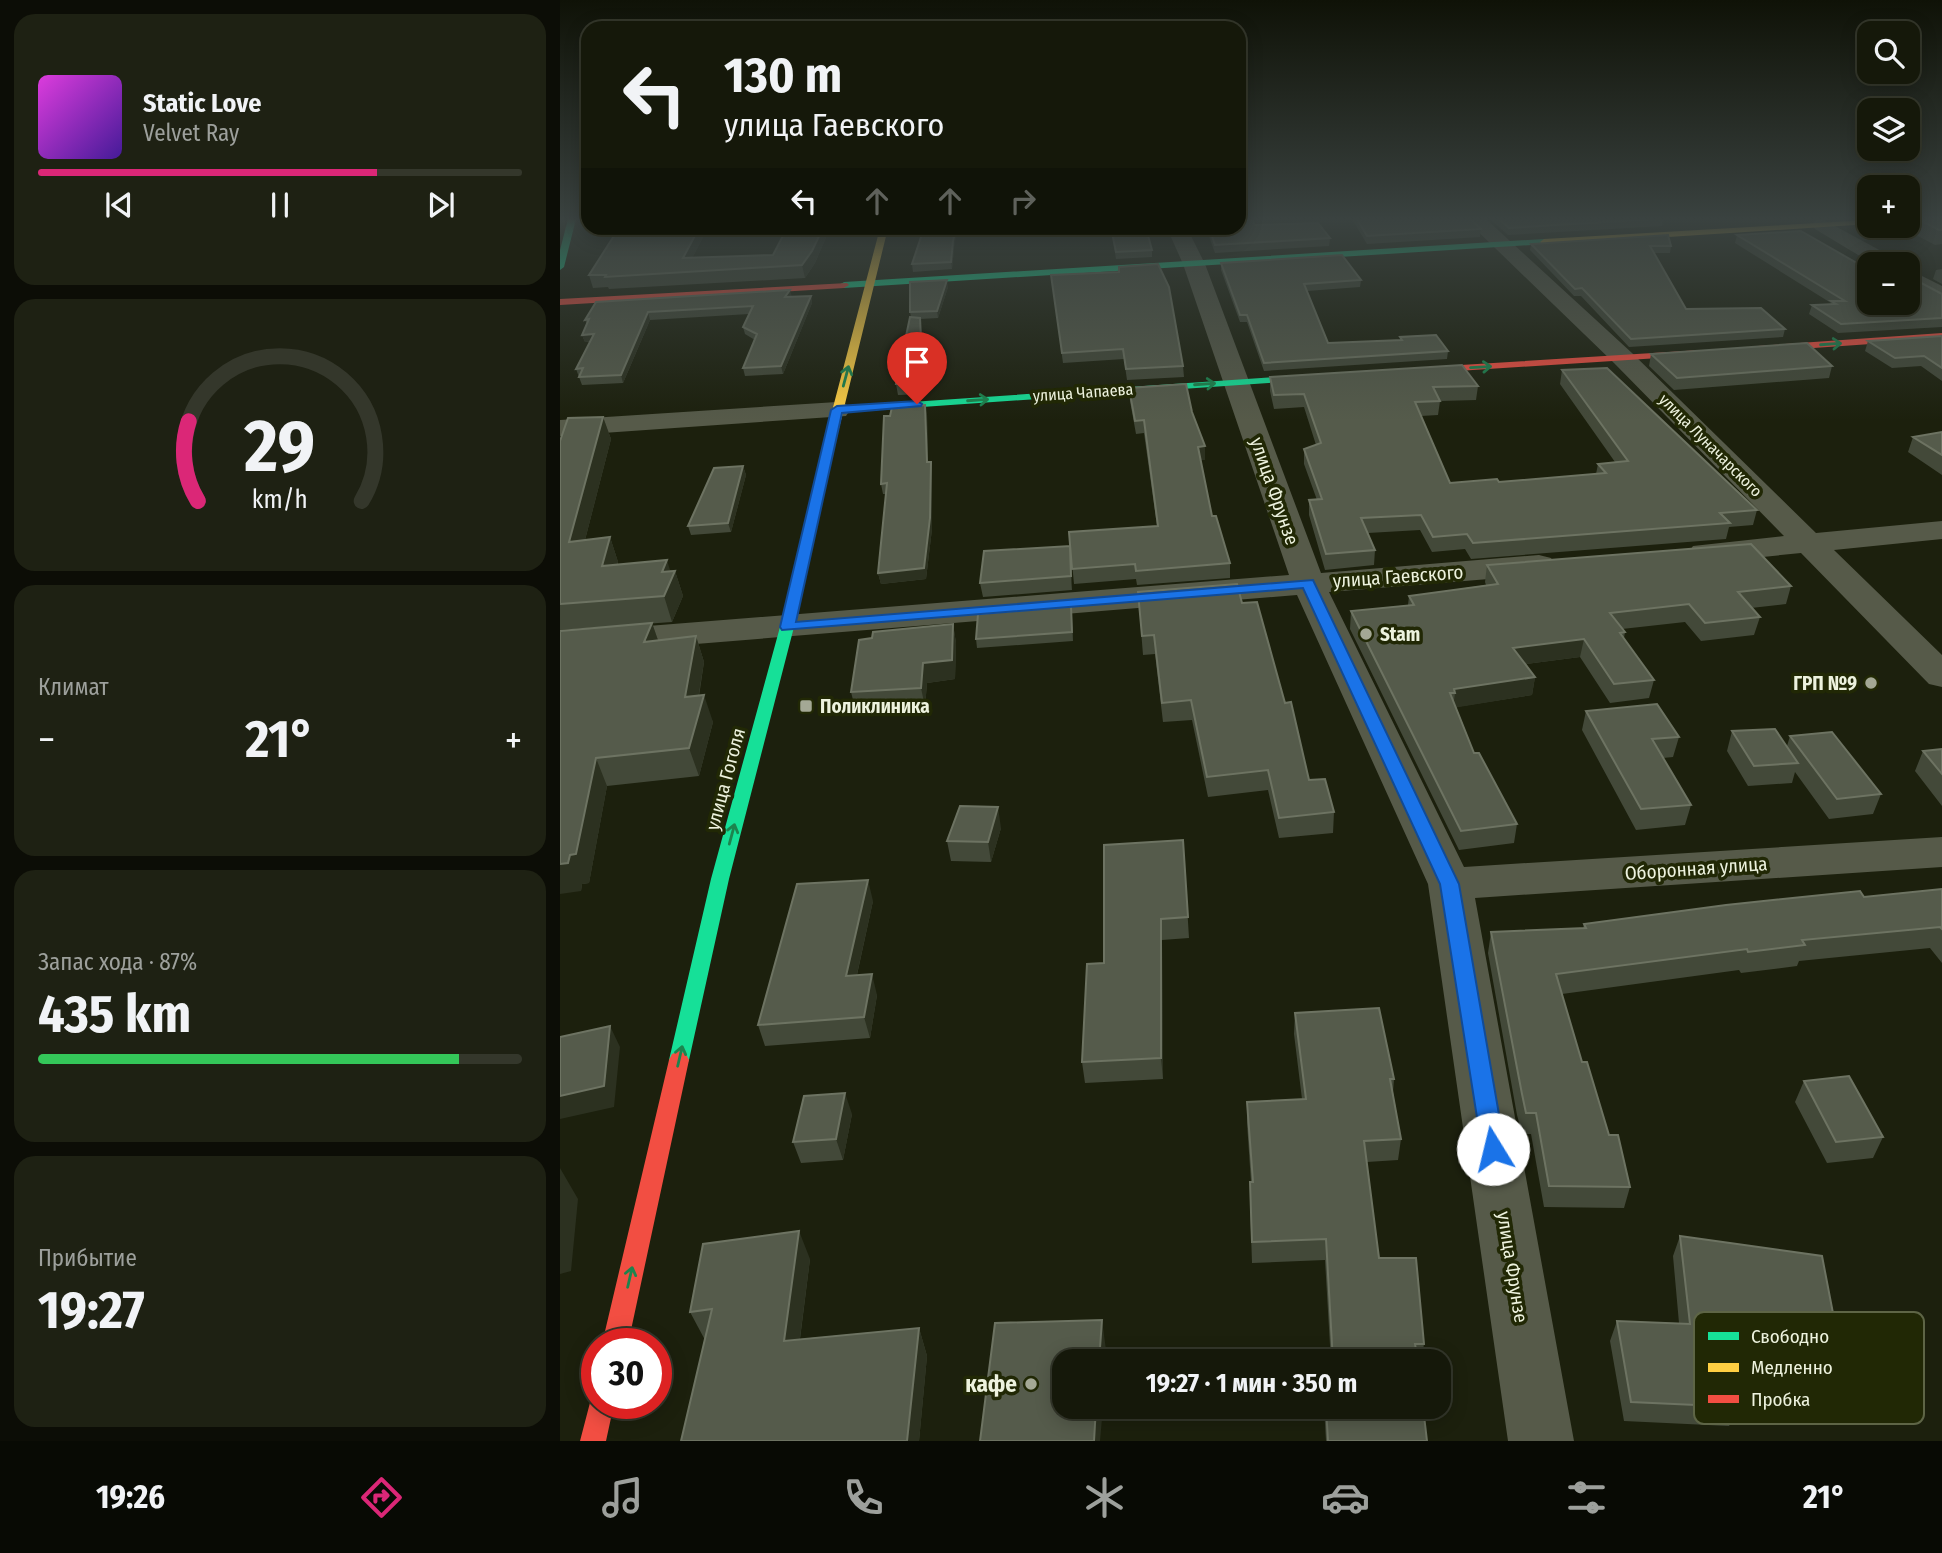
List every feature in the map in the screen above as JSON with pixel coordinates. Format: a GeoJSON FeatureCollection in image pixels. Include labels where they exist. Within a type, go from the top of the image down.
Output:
{"type":"FeatureCollection","features":[{"type":"Feature","properties":{"kind":"street"},"geometry":{"type":"LineString","coordinates":[[560,302],[831,286]]}},
{"type":"Feature","properties":{"kind":"street","name":"улица Гоголя"},"geometry":{"type":"LineString","coordinates":[[619,1328],[720,879],[787,627],[837,410],[869,286]]}},
{"type":"Feature","properties":{"kind":"street","name":"улица Фрунзе"},"geometry":{"type":"LineString","coordinates":[[1200,286],[1308,583],[1450,884],[1541,1441]]}},
{"type":"Feature","properties":{"kind":"street","name":"улица Луначарского"},"geometry":{"type":"LineString","coordinates":[[1547,286],[1623,358],[1942,676]]}},
{"type":"Feature","properties":{"kind":"street"},"geometry":{"type":"LineString","coordinates":[[1926,286],[1942,296]]}},
{"type":"Feature","properties":{"kind":"street"},"geometry":{"type":"LineString","coordinates":[[1748,350],[1942,336]]}},
{"type":"Feature","properties":{"kind":"street"},"geometry":{"type":"LineString","coordinates":[[1402,372],[1720,352]]}},
{"type":"Feature","properties":{"kind":"street","name":"улица Чапаева"},"geometry":{"type":"LineString","coordinates":[[560,428],[1333,376]]}},
{"type":"Feature","properties":{"kind":"street"},"geometry":{"type":"LineString","coordinates":[[1675,555],[1942,530]]}},
{"type":"Feature","properties":{"kind":"street","name":"улица Гаевского"},"geometry":{"type":"LineString","coordinates":[[560,645],[1566,563]]}},
{"type":"Feature","properties":{"kind":"street","name":"Оборонная улица"},"geometry":{"type":"LineString","coordinates":[[1450,884],[1942,852]]}},
{"type":"Feature","properties":{"kind":"street"},"geometry":{"type":"LineString","coordinates":[[593,1441],[598,1419]]}},
{"type":"Feature","properties":{"kind":"building"},"geometry":{"type":"Polygon","coordinates":[[[910,286],[945,286],[937,311],[910,312],[910,286]]]}},
{"type":"Feature","properties":{"kind":"building"},"geometry":{"type":"Polygon","coordinates":[[[1053,286],[1169,286],[1183,366],[1126,369],[1123,349],[1062,353],[1053,286]]]}},
{"type":"Feature","properties":{"kind":"building"},"geometry":{"type":"Polygon","coordinates":[[[1229,286],[1305,286],[1328,343],[1402,340],[1400,337],[1436,335],[1448,351],[1264,363],[1247,315],[1240,315],[1229,286]]]}},
{"type":"Feature","properties":{"kind":"building"},"geometry":{"type":"Polygon","coordinates":[[[1572,286],[1673,286],[1686,309],[1761,308],[1785,329],[1631,339],[1582,288],[1575,289],[1572,286]]]}},
{"type":"Feature","properties":{"kind":"building"},"geometry":{"type":"Polygon","coordinates":[[[1821,286],[1857,286],[1857,315],[1920,315],[1920,286],[1927,286],[1942,294],[1942,318],[1841,324],[1812,305],[1836,304],[1831,301],[1845,301],[1821,286]]]}},
{"type":"Feature","properties":{"kind":"building"},"geometry":{"type":"Polygon","coordinates":[[[790,290],[785,297],[811,296],[781,366],[743,368],[757,334],[743,327],[753,306],[648,312],[621,375],[579,377],[583,368],[576,369],[594,334],[582,335],[589,319],[585,320],[596,302],[790,290]]]}},
{"type":"Feature","properties":{"kind":"building"},"geometry":{"type":"Polygon","coordinates":[[[910,317],[920,318],[921,338],[938,343],[931,373],[923,374],[924,382],[896,384],[910,317]]]}},
{"type":"Feature","properties":{"kind":"building"},"geometry":{"type":"Polygon","coordinates":[[[1942,336],[1942,368],[1924,356],[1895,358],[1868,341],[1942,336]]]}},
{"type":"Feature","properties":{"kind":"building"},"geometry":{"type":"Polygon","coordinates":[[[1807,343],[1832,366],[1677,378],[1651,354],[1807,343]]]}},
{"type":"Feature","properties":{"kind":"building"},"geometry":{"type":"Polygon","coordinates":[[[1462,365],[1478,386],[1433,387],[1440,401],[1415,402],[1450,483],[1497,479],[1499,482],[1606,473],[1598,464],[1628,461],[1562,370],[1607,368],[1757,510],[1720,513],[1730,523],[1473,543],[1467,534],[1433,537],[1421,515],[1361,518],[1375,550],[1326,554],[1309,500],[1322,499],[1304,449],[1321,443],[1304,394],[1274,395],[1270,377],[1462,365]]]}},
{"type":"Feature","properties":{"kind":"building"},"geometry":{"type":"Polygon","coordinates":[[[1186,384],[1192,412],[1205,446],[1198,447],[1212,516],[1216,516],[1230,563],[1136,571],[1135,564],[1072,569],[1069,532],[1158,526],[1144,420],[1135,421],[1129,388],[1186,384]]]}},
{"type":"Feature","properties":{"kind":"building"},"geometry":{"type":"Polygon","coordinates":[[[925,405],[927,462],[931,462],[930,518],[924,568],[878,573],[887,483],[881,484],[884,416],[890,416],[892,407],[925,405]]]}},
{"type":"Feature","properties":{"kind":"building"},"geometry":{"type":"Polygon","coordinates":[[[603,417],[569,542],[610,537],[602,566],[667,560],[662,572],[675,571],[664,596],[560,604],[560,441],[568,418],[603,417]]]}},
{"type":"Feature","properties":{"kind":"building"},"geometry":{"type":"Polygon","coordinates":[[[1942,432],[1942,455],[1913,437],[1942,432]]]}},
{"type":"Feature","properties":{"kind":"building"},"geometry":{"type":"Polygon","coordinates":[[[743,466],[728,523],[688,526],[714,468],[743,466]]]}},
{"type":"Feature","properties":{"kind":"building"},"geometry":{"type":"Polygon","coordinates":[[[1751,544],[1791,586],[1738,592],[1760,617],[1705,623],[1689,604],[1610,613],[1625,632],[1620,633],[1654,680],[1614,684],[1584,639],[1513,648],[1535,677],[1454,689],[1455,693],[1450,693],[1474,753],[1479,753],[1517,824],[1461,831],[1351,611],[1414,605],[1409,596],[1498,584],[1487,565],[1751,544]]]}},
{"type":"Feature","properties":{"kind":"building"},"geometry":{"type":"Polygon","coordinates":[[[1070,546],[1071,576],[980,583],[984,551],[1070,546]]]}},
{"type":"Feature","properties":{"kind":"building"},"geometry":{"type":"Polygon","coordinates":[[[1237,584],[1242,603],[1257,602],[1285,703],[1291,702],[1309,780],[1325,779],[1334,812],[1279,818],[1268,770],[1207,777],[1191,700],[1162,703],[1154,635],[1142,636],[1138,592],[1237,584]]]}},
{"type":"Feature","properties":{"kind":"building"},"geometry":{"type":"Polygon","coordinates":[[[1071,606],[1072,632],[976,639],[978,614],[1071,606]]]}},
{"type":"Feature","properties":{"kind":"building"},"geometry":{"type":"Polygon","coordinates":[[[652,623],[644,642],[696,636],[685,697],[704,695],[689,748],[596,758],[576,854],[570,855],[568,863],[560,864],[560,631],[652,623]]]}},
{"type":"Feature","properties":{"kind":"building"},"geometry":{"type":"Polygon","coordinates":[[[953,624],[952,660],[923,663],[921,688],[851,692],[859,640],[872,638],[873,632],[953,624]]]}},
{"type":"Feature","properties":{"kind":"building"},"geometry":{"type":"Polygon","coordinates":[[[1657,704],[1679,737],[1652,739],[1691,805],[1641,809],[1586,711],[1657,704]]]}},
{"type":"Feature","properties":{"kind":"building"},"geometry":{"type":"Polygon","coordinates":[[[1775,729],[1798,763],[1754,766],[1732,731],[1775,729]]]}},
{"type":"Feature","properties":{"kind":"building"},"geometry":{"type":"Polygon","coordinates":[[[1832,732],[1881,794],[1837,799],[1790,736],[1832,732]]]}},
{"type":"Feature","properties":{"kind":"building"},"geometry":{"type":"Polygon","coordinates":[[[1942,749],[1942,774],[1923,751],[1942,749]]]}},
{"type":"Feature","properties":{"kind":"building"},"geometry":{"type":"Polygon","coordinates":[[[960,806],[998,807],[988,842],[947,841],[960,806]]]}},
{"type":"Feature","properties":{"kind":"building"},"geometry":{"type":"Polygon","coordinates":[[[1183,840],[1188,917],[1161,919],[1161,1058],[1082,1062],[1087,964],[1104,963],[1104,845],[1183,840]]]}},
{"type":"Feature","properties":{"kind":"building"},"geometry":{"type":"Polygon","coordinates":[[[868,880],[846,976],[872,974],[864,1017],[758,1025],[797,884],[868,880]]]}},
{"type":"Feature","properties":{"kind":"building"},"geometry":{"type":"Polygon","coordinates":[[[1942,889],[1942,929],[1940,927],[1802,940],[1805,945],[1748,952],[1747,949],[1556,974],[1582,1062],[1587,1062],[1609,1135],[1618,1135],[1630,1187],[1549,1186],[1536,1113],[1526,1113],[1491,932],[1586,928],[1584,924],[1860,891],[1864,897],[1942,889]]]}},
{"type":"Feature","properties":{"kind":"building"},"geometry":{"type":"Polygon","coordinates":[[[1379,1008],[1394,1079],[1390,1079],[1401,1139],[1364,1141],[1379,1258],[1416,1258],[1424,1344],[1415,1344],[1416,1349],[1332,1349],[1326,1239],[1252,1242],[1250,1182],[1253,1182],[1247,1102],[1306,1099],[1295,1013],[1379,1008]]]}},
{"type":"Feature","properties":{"kind":"building"},"geometry":{"type":"Polygon","coordinates":[[[610,1026],[604,1086],[560,1096],[560,1037],[610,1026]]]}},
{"type":"Feature","properties":{"kind":"building"},"geometry":{"type":"Polygon","coordinates":[[[1849,1076],[1883,1137],[1836,1142],[1804,1081],[1849,1076]]]}},
{"type":"Feature","properties":{"kind":"building"},"geometry":{"type":"Polygon","coordinates":[[[845,1093],[836,1139],[793,1142],[804,1096],[845,1093]]]}},
{"type":"Feature","properties":{"kind":"building"},"geometry":{"type":"Polygon","coordinates":[[[799,1231],[784,1341],[919,1328],[907,1441],[681,1441],[712,1309],[690,1312],[703,1244],[799,1231]]]}},
{"type":"Feature","properties":{"kind":"building"},"geometry":{"type":"Polygon","coordinates":[[[1680,1236],[1822,1256],[1833,1312],[1694,1312],[1694,1405],[1631,1402],[1617,1321],[1690,1324],[1680,1236]]]}},
{"type":"Feature","properties":{"kind":"building"},"geometry":{"type":"Polygon","coordinates":[[[1102,1320],[1100,1349],[1052,1349],[1052,1419],[1095,1419],[1094,1441],[980,1441],[995,1323],[1102,1320]]]}},
{"type":"Feature","properties":{"kind":"building"},"geometry":{"type":"Polygon","coordinates":[[[1327,1419],[1424,1419],[1427,1441],[1328,1441],[1327,1419]]]}},
{"type":"Feature","properties":{"kind":"traffic: fast"},"geometry":{"type":"LineString","coordinates":[[837,410],[1320,377]]}},
{"type":"Feature","properties":{"kind":"traffic: fast"},"geometry":{"type":"LineString","coordinates":[[679,1060],[720,879],[787,627],[826,457]]}},
{"type":"Feature","properties":{"kind":"traffic: slow"},"geometry":{"type":"LineString","coordinates":[[826,457],[869,286]]}},
{"type":"Feature","properties":{"kind":"traffic: jam"},"geometry":{"type":"LineString","coordinates":[[560,302],[823,286]]}},
{"type":"Feature","properties":{"kind":"traffic: jam"},"geometry":{"type":"LineString","coordinates":[[1758,349],[1942,336]]}},
{"type":"Feature","properties":{"kind":"traffic: jam"},"geometry":{"type":"LineString","coordinates":[[1412,371],[1701,353]]}},
{"type":"Feature","properties":{"kind":"traffic: jam"},"geometry":{"type":"LineString","coordinates":[[619,1328],[679,1060]]}},
{"type":"Feature","properties":{"kind":"traffic: jam"},"geometry":{"type":"LineString","coordinates":[[593,1441],[598,1419]]}},
{"type":"Feature","properties":{"kind":"place","name":"Stam"},"geometry":{"type":"Point","coordinates":[1366,634]}},
{"type":"Feature","properties":{"kind":"place","name":"ГРП №9"},"geometry":{"type":"Point","coordinates":[1871,683]}},
{"type":"Feature","properties":{"kind":"place","name":"Поликлиника"},"geometry":{"type":"Point","coordinates":[806,706]}},
{"type":"Feature","properties":{"kind":"place","name":"кафе"},"geometry":{"type":"Point","coordinates":[1031,1384]}},
{"type":"Feature","properties":{"kind":"route"},"geometry":{"type":"LineString","coordinates":[[917,404],[837,410],[787,627],[1308,583],[1450,884],[1493,1149]]}}]}
